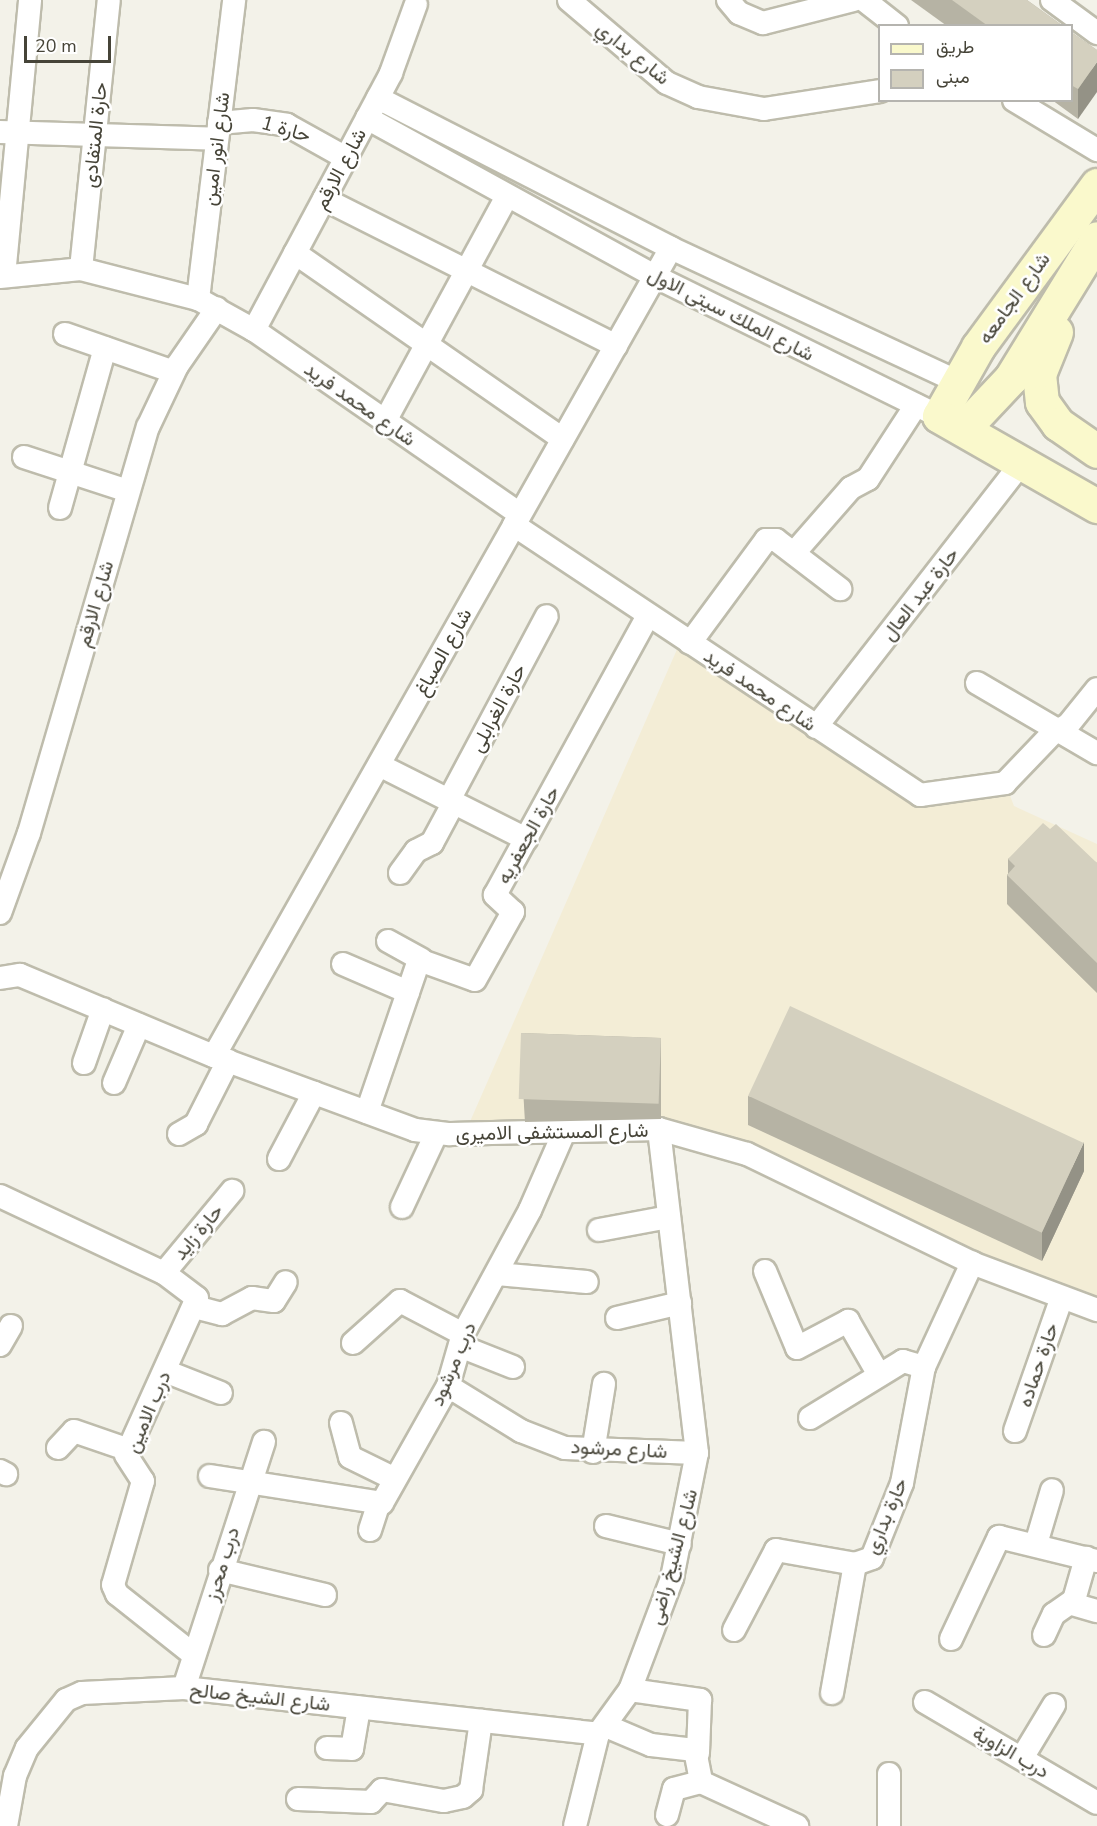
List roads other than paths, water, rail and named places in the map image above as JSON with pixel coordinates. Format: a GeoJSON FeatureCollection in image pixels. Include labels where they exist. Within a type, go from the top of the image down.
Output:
{"type":"FeatureCollection","features":[{"type":"Feature","properties":{"kind":"main road","name":"شارع الجامعه"},"geometry":{"type":"LineString","coordinates":[[939,417],[956,381],[1097,184]]}},
{"type":"Feature","properties":{"kind":"main road","name":"شارع الجامعه"},"geometry":{"type":"LineString","coordinates":[[939,417],[1011,378],[1070,277],[1097,237]]}},
{"type":"Feature","properties":{"kind":"main road"},"geometry":{"type":"LineString","coordinates":[[1070,277],[1072,296],[1042,361],[1039,388],[1058,424],[1097,451]]}},
{"type":"Feature","properties":{"kind":"main road","name":"شارع الملك سيتى الاول"},"geometry":{"type":"LineString","coordinates":[[939,417],[1023,461],[1097,506]]}},
{"type":"Feature","properties":{"kind":"street"},"geometry":{"type":"LineString","coordinates":[[2,277],[9,131],[30,0]]}},
{"type":"Feature","properties":{"kind":"street","name":"حارة المتفادى"},"geometry":{"type":"LineString","coordinates":[[81,269],[109,0]]}},
{"type":"Feature","properties":{"kind":"street","name":"شارع انور امين"},"geometry":{"type":"LineString","coordinates":[[207,303],[218,131],[234,0]]}},
{"type":"Feature","properties":{"kind":"street","name":"شارع بداري"},"geometry":{"type":"LineString","coordinates":[[569,0],[667,83],[698,97],[764,109],[878,91]]}},
{"type":"Feature","properties":{"kind":"street"},"geometry":{"type":"LineString","coordinates":[[728,0],[739,13],[763,23],[853,0]]}},
{"type":"Feature","properties":{"kind":"street"},"geometry":{"type":"LineString","coordinates":[[864,0],[894,24]]}},
{"type":"Feature","properties":{"kind":"street"},"geometry":{"type":"LineString","coordinates":[[1052,0],[1097,33]]}},
{"type":"Feature","properties":{"kind":"street","name":"شارع الارقم"},"geometry":{"type":"LineString","coordinates":[[254,330],[378,98],[416,4]]}},
{"type":"Feature","properties":{"kind":"street","name":"شارع الملك سيتى الاول"},"geometry":{"type":"LineString","coordinates":[[378,98],[671,248],[956,381]]}},
{"type":"Feature","properties":{"kind":"street"},"geometry":{"type":"LineString","coordinates":[[1017,102],[1097,150]]}},
{"type":"Feature","properties":{"kind":"street","name":"شارع الملك سيتى الاول"},"geometry":{"type":"LineString","coordinates":[[367,118],[656,277],[939,417]]}},
{"type":"Feature","properties":{"kind":"street","name":"حارة 1"},"geometry":{"type":"LineString","coordinates":[[9,131],[95,134],[218,131],[253,120],[287,125],[346,159]]}},
{"type":"Feature","properties":{"kind":"street"},"geometry":{"type":"LineString","coordinates":[[384,422],[507,196]]}},
{"type":"Feature","properties":{"kind":"street"},"geometry":{"type":"LineString","coordinates":[[324,199],[616,346]]}},
{"type":"Feature","properties":{"kind":"street","name":"شارع الصباغ"},"geometry":{"type":"LineString","coordinates":[[179,1134],[196,1124],[221,1059],[379,765],[671,248]]}},
{"type":"Feature","properties":{"kind":"street"},"geometry":{"type":"LineString","coordinates":[[295,253],[563,439]]}},
{"type":"Feature","properties":{"kind":"street","name":"شارع محمد فريد"},"geometry":{"type":"LineString","coordinates":[[2,277],[81,269],[207,303],[254,330],[648,615],[816,728],[925,796],[987,790],[1005,783],[1057,730],[1068,725],[1097,689]]}},
{"type":"Feature","properties":{"kind":"street","name":"شارع الارقم"},"geometry":{"type":"LineString","coordinates":[[0,913],[29,833],[148,427],[207,303]]}},
{"type":"Feature","properties":{"kind":"street"},"geometry":{"type":"LineString","coordinates":[[65,334],[174,372]]}},
{"type":"Feature","properties":{"kind":"street"},"geometry":{"type":"LineString","coordinates":[[60,508],[105,348]]}},
{"type":"Feature","properties":{"kind":"street"},"geometry":{"type":"LineString","coordinates":[[794,553],[851,488],[868,479],[939,417]]}},
{"type":"Feature","properties":{"kind":"street"},"geometry":{"type":"LineString","coordinates":[[24,457],[128,490]]}},
{"type":"Feature","properties":{"kind":"street","name":"حارة عبد العال"},"geometry":{"type":"LineString","coordinates":[[816,728],[1023,461]]}},
{"type":"Feature","properties":{"kind":"street"},"geometry":{"type":"LineString","coordinates":[[690,643],[763,542],[773,539],[840,589]]}},
{"type":"Feature","properties":{"kind":"street","name":"حارة الجعفريه"},"geometry":{"type":"LineString","coordinates":[[421,959],[475,981],[513,912],[495,895],[648,615]]}},
{"type":"Feature","properties":{"kind":"street","name":"حارة الغرابلى"},"geometry":{"type":"LineString","coordinates":[[400,873],[416,851],[432,843],[451,801],[547,616]]}},
{"type":"Feature","properties":{"kind":"street"},"geometry":{"type":"LineString","coordinates":[[977,683],[1097,753]]}},
{"type":"Feature","properties":{"kind":"street"},"geometry":{"type":"LineString","coordinates":[[379,765],[526,839]]}},
{"type":"Feature","properties":{"kind":"street"},"geometry":{"type":"LineString","coordinates":[[367,1112],[421,959],[388,942]]}},
{"type":"Feature","properties":{"kind":"street"},"geometry":{"type":"LineString","coordinates":[[343,964],[408,992]]}},
{"type":"Feature","properties":{"kind":"street","name":"شارع المستشفى الاميرى"},"geometry":{"type":"LineString","coordinates":[[2,981],[20,975],[221,1059],[367,1112],[436,1134],[659,1129],[747,1154],[972,1263],[1061,1299],[1097,1310]]}},
{"type":"Feature","properties":{"kind":"street"},"geometry":{"type":"LineString","coordinates":[[84,1063],[103,1009]]}},
{"type":"Feature","properties":{"kind":"street"},"geometry":{"type":"LineString","coordinates":[[114,1083],[139,1025]]}},
{"type":"Feature","properties":{"kind":"street"},"geometry":{"type":"LineString","coordinates":[[279,1159],[314,1093]]}},
{"type":"Feature","properties":{"kind":"street","name":"شارع الشيخ راضى"},"geometry":{"type":"LineString","coordinates":[[575,1826],[602,1730],[630,1690],[680,1544],[697,1453],[659,1129]]}},
{"type":"Feature","properties":{"kind":"street","name":"درب مرشود"},"geometry":{"type":"LineString","coordinates":[[370,1530],[378,1505],[448,1386],[461,1340],[497,1274],[564,1132]]}},
{"type":"Feature","properties":{"kind":"street"},"geometry":{"type":"LineString","coordinates":[[402,1207],[436,1134]]}},
{"type":"Feature","properties":{"kind":"street","name":"حارة زايد"},"geometry":{"type":"LineString","coordinates":[[164,1273],[232,1191]]}},
{"type":"Feature","properties":{"kind":"street"},"geometry":{"type":"LineString","coordinates":[[0,1196],[164,1273],[196,1295],[195,1307],[222,1314],[252,1298],[274,1301],[286,1282]]}},
{"type":"Feature","properties":{"kind":"street"},"geometry":{"type":"LineString","coordinates":[[599,1230],[669,1217]]}},
{"type":"Feature","properties":{"kind":"street","name":"حارة بداري"},"geometry":{"type":"LineString","coordinates":[[734,1630],[768,1556],[776,1550],[855,1564],[872,1558],[902,1483],[924,1367],[972,1263]]}},
{"type":"Feature","properties":{"kind":"street"},"geometry":{"type":"LineString","coordinates":[[765,1271],[797,1348],[848,1321],[879,1376]]}},
{"type":"Feature","properties":{"kind":"street"},"geometry":{"type":"LineString","coordinates":[[497,1274],[587,1282]]}},
{"type":"Feature","properties":{"kind":"street","name":"حارة حماده"},"geometry":{"type":"LineString","coordinates":[[1015,1431],[1061,1299]]}},
{"type":"Feature","properties":{"kind":"street"},"geometry":{"type":"LineString","coordinates":[[353,1343],[400,1300],[461,1340],[513,1367]]}},
{"type":"Feature","properties":{"kind":"street"},"geometry":{"type":"LineString","coordinates":[[617,1318],[680,1303]]}},
{"type":"Feature","properties":{"kind":"street","name":"درب الامين"},"geometry":{"type":"LineString","coordinates":[[194,1655],[114,1589],[143,1480],[128,1464],[129,1450],[195,1307]]}},
{"type":"Feature","properties":{"kind":"street"},"geometry":{"type":"LineString","coordinates":[[810,1418],[903,1361],[924,1367]]}},
{"type":"Feature","properties":{"kind":"street"},"geometry":{"type":"LineString","coordinates":[[165,1371],[221,1393]]}},
{"type":"Feature","properties":{"kind":"street"},"geometry":{"type":"LineString","coordinates":[[593,1452],[604,1384]]}},
{"type":"Feature","properties":{"kind":"street","name":"شارع مرشود"},"geometry":{"type":"LineString","coordinates":[[448,1386],[532,1436],[593,1452],[697,1453]]}},
{"type":"Feature","properties":{"kind":"street"},"geometry":{"type":"LineString","coordinates":[[341,1423],[350,1457],[395,1479]]}},
{"type":"Feature","properties":{"kind":"street"},"geometry":{"type":"LineString","coordinates":[[58,1448],[74,1431],[129,1450]]}},
{"type":"Feature","properties":{"kind":"street","name":"درب محرز"},"geometry":{"type":"LineString","coordinates":[[184,1688],[248,1482],[264,1442]]}},
{"type":"Feature","properties":{"kind":"street"},"geometry":{"type":"LineString","coordinates":[[210,1476],[378,1505]]}},
{"type":"Feature","properties":{"kind":"street"},"geometry":{"type":"LineString","coordinates":[[1036,1544],[1052,1490]]}},
{"type":"Feature","properties":{"kind":"street"},"geometry":{"type":"LineString","coordinates":[[606,1526],[680,1544]]}},
{"type":"Feature","properties":{"kind":"street"},"geometry":{"type":"LineString","coordinates":[[951,1639],[994,1542],[1006,1535],[1091,1559],[1072,1604],[1054,1614],[1044,1635]]}},
{"type":"Feature","properties":{"kind":"street"},"geometry":{"type":"LineString","coordinates":[[832,1693],[855,1564]]}},
{"type":"Feature","properties":{"kind":"street"},"geometry":{"type":"LineString","coordinates":[[220,1570],[325,1595]]}},
{"type":"Feature","properties":{"kind":"street"},"geometry":{"type":"LineString","coordinates":[[1072,1604],[1097,1611]]}},
{"type":"Feature","properties":{"kind":"street","name":"شارع الشيخ صالح"},"geometry":{"type":"LineString","coordinates":[[6,1826],[15,1776],[27,1748],[66,1700],[82,1693],[184,1688],[481,1721],[602,1730],[651,1745],[691,1748],[698,1753]]}},
{"type":"Feature","properties":{"kind":"street"},"geometry":{"type":"LineString","coordinates":[[630,1690],[698,1698],[698,1753],[701,1782]]}},
{"type":"Feature","properties":{"kind":"street","name":"درب الزاوية"},"geometry":{"type":"LineString","coordinates":[[925,1702],[1097,1803]]}},
{"type":"Feature","properties":{"kind":"street"},"geometry":{"type":"LineString","coordinates":[[1022,1758],[1054,1705]]}},
{"type":"Feature","properties":{"kind":"street"},"geometry":{"type":"LineString","coordinates":[[327,1748],[352,1749],[359,1708]]}},
{"type":"Feature","properties":{"kind":"street"},"geometry":{"type":"LineString","coordinates":[[298,1799],[371,1802],[382,1790],[444,1801],[463,1797],[471,1790],[481,1721]]}},
{"type":"Feature","properties":{"kind":"street"},"geometry":{"type":"LineString","coordinates":[[889,1774],[889,1826]]}},
{"type":"Feature","properties":{"kind":"street"},"geometry":{"type":"LineString","coordinates":[[667,1815],[674,1789],[701,1782],[797,1826]]}}]}
